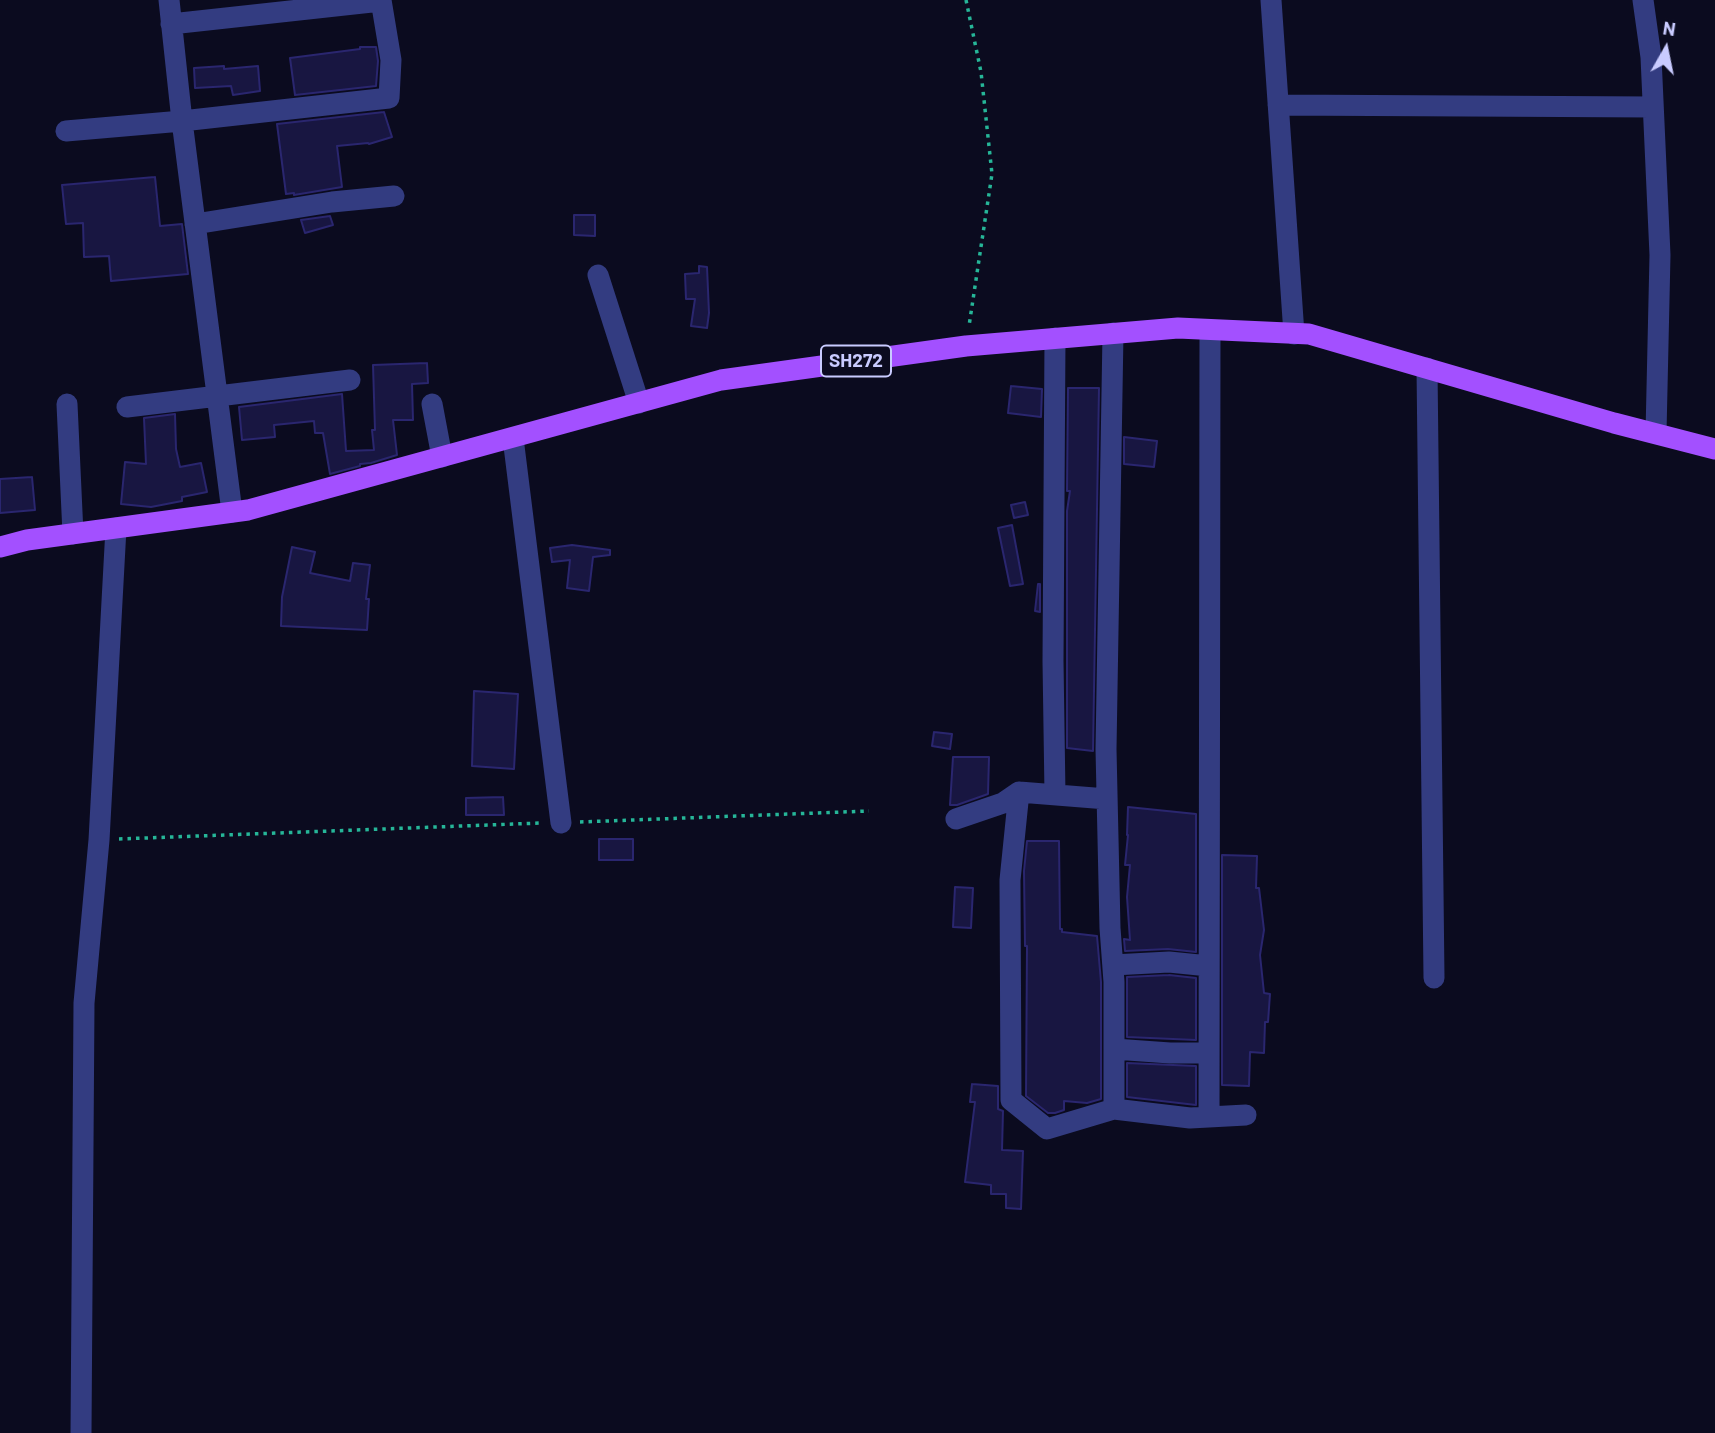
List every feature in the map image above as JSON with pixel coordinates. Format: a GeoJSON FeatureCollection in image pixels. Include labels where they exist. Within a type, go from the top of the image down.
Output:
{"type":"FeatureCollection","features":[{"type":"Feature","properties":{"kind":"main road","name":"SH272"},"geometry":{"type":"LineString","coordinates":[[0,547],[27,540],[248,510],[722,380],[967,346],[1178,328],[1309,334],[1715,449]]}},
{"type":"Feature","properties":{"kind":"street"},"geometry":{"type":"LineString","coordinates":[[169,0],[232,512]]}},
{"type":"Feature","properties":{"kind":"street"},"geometry":{"type":"LineString","coordinates":[[66,131],[182,121],[389,97],[391,60],[381,0],[171,24]]}},
{"type":"Feature","properties":{"kind":"street"},"geometry":{"type":"LineString","coordinates":[[1271,0],[1294,334]]}},
{"type":"Feature","properties":{"kind":"street"},"geometry":{"type":"LineString","coordinates":[[1643,0],[1651,57],[1660,255],[1656,433]]}},
{"type":"Feature","properties":{"kind":"street"},"geometry":{"type":"LineString","coordinates":[[1278,105],[1653,107]]}},
{"type":"Feature","properties":{"kind":"street"},"geometry":{"type":"LineString","coordinates":[[195,224],[332,202],[394,197]]}},
{"type":"Feature","properties":{"kind":"street"},"geometry":{"type":"LineString","coordinates":[[598,275],[639,403]]}},
{"type":"Feature","properties":{"kind":"street"},"geometry":{"type":"LineString","coordinates":[[1209,1116],[1210,330]]}},
{"type":"Feature","properties":{"kind":"street"},"geometry":{"type":"LineString","coordinates":[[1113,334],[1106,750],[1113,965],[1114,1108]]}},
{"type":"Feature","properties":{"kind":"street"},"geometry":{"type":"LineString","coordinates":[[1055,338],[1055,795]]}},
{"type":"Feature","properties":{"kind":"street"},"geometry":{"type":"LineString","coordinates":[[1427,368],[1434,978]]}},
{"type":"Feature","properties":{"kind":"street"},"geometry":{"type":"LineString","coordinates":[[127,407],[350,380]]}},
{"type":"Feature","properties":{"kind":"street"},"geometry":{"type":"LineString","coordinates":[[67,404],[73,534]]}},
{"type":"Feature","properties":{"kind":"street"},"geometry":{"type":"LineString","coordinates":[[432,404],[442,457]]}},
{"type":"Feature","properties":{"kind":"street"},"geometry":{"type":"LineString","coordinates":[[513,438],[561,822]]}},
{"type":"Feature","properties":{"kind":"street"},"geometry":{"type":"LineString","coordinates":[[81,1433],[84,1003],[99,839],[116,528]]}},
{"type":"Feature","properties":{"kind":"street"},"geometry":{"type":"LineString","coordinates":[[956,819],[1003,803],[1019,792],[1107,799]]}},
{"type":"Feature","properties":{"kind":"street"},"geometry":{"type":"LineString","coordinates":[[1019,792],[1010,880],[1011,1100],[1047,1129],[1114,1108],[1190,1118],[1246,1115]]}},
{"type":"Feature","properties":{"kind":"street"},"geometry":{"type":"LineString","coordinates":[[1113,965],[1169,962],[1209,966]]}},
{"type":"Feature","properties":{"kind":"street"},"geometry":{"type":"LineString","coordinates":[[1114,1049],[1209,1053]]}},
{"type":"Feature","properties":{"kind":"path"},"geometry":{"type":"LineString","coordinates":[[965,0],[981,72],[992,174],[967,346]]}},
{"type":"Feature","properties":{"kind":"path"},"geometry":{"type":"LineString","coordinates":[[99,839],[869,811]]}},
{"type":"Feature","properties":{"kind":"building"},"geometry":{"type":"Polygon","coordinates":[[[376,47],[376,86],[295,95],[290,58],[376,47]]]}},
{"type":"Feature","properties":{"kind":"building"},"geometry":{"type":"Polygon","coordinates":[[[224,66],[224,69],[258,66],[260,91],[233,95],[231,86],[195,88],[194,68],[224,66]]]}},
{"type":"Feature","properties":{"kind":"building"},"geometry":{"type":"Polygon","coordinates":[[[384,112],[392,137],[369,144],[337,146],[342,187],[286,194],[277,124],[384,112]]]}},
{"type":"Feature","properties":{"kind":"building"},"geometry":{"type":"Polygon","coordinates":[[[155,177],[160,226],[182,224],[188,274],[111,281],[109,256],[84,257],[83,223],[66,224],[62,185],[155,177]]]}},
{"type":"Feature","properties":{"kind":"building"},"geometry":{"type":"Polygon","coordinates":[[[574,215],[595,215],[595,236],[574,235],[574,215]]]}},
{"type":"Feature","properties":{"kind":"building"},"geometry":{"type":"Polygon","coordinates":[[[330,216],[333,225],[305,233],[301,220],[330,216]]]}},
{"type":"Feature","properties":{"kind":"building"},"geometry":{"type":"Polygon","coordinates":[[[699,266],[707,267],[707,328],[691,326],[695,299],[686,299],[685,274],[699,273],[699,266]]]}},
{"type":"Feature","properties":{"kind":"building"},"geometry":{"type":"Polygon","coordinates":[[[427,363],[428,383],[412,384],[413,420],[393,420],[397,455],[330,474],[323,433],[315,433],[314,421],[274,425],[275,437],[242,440],[239,407],[342,394],[346,451],[374,450],[373,365],[427,363]]]}},
{"type":"Feature","properties":{"kind":"building"},"geometry":{"type":"Polygon","coordinates":[[[1011,386],[1042,389],[1041,417],[1008,413],[1011,386]]]}},
{"type":"Feature","properties":{"kind":"building"},"geometry":{"type":"Polygon","coordinates":[[[1068,388],[1099,388],[1093,751],[1067,748],[1067,511],[1070,491],[1067,491],[1068,388]]]}},
{"type":"Feature","properties":{"kind":"building"},"geometry":{"type":"Polygon","coordinates":[[[175,414],[176,449],[180,467],[201,463],[207,492],[182,497],[182,501],[151,507],[121,504],[125,462],[146,464],[144,418],[175,414]]]}},
{"type":"Feature","properties":{"kind":"building"},"geometry":{"type":"Polygon","coordinates":[[[1124,437],[1157,441],[1154,467],[1124,464],[1124,437]]]}},
{"type":"Feature","properties":{"kind":"building"},"geometry":{"type":"Polygon","coordinates":[[[32,477],[35,510],[0,513],[0,479],[32,477]]]}},
{"type":"Feature","properties":{"kind":"building"},"geometry":{"type":"Polygon","coordinates":[[[1025,502],[1028,515],[1014,518],[1011,505],[1025,502]]]}},
{"type":"Feature","properties":{"kind":"building"},"geometry":{"type":"Polygon","coordinates":[[[1012,525],[1023,584],[1010,586],[998,528],[1012,525]]]}},
{"type":"Feature","properties":{"kind":"building"},"geometry":{"type":"Polygon","coordinates":[[[572,545],[610,550],[610,555],[593,557],[589,591],[567,588],[570,560],[552,562],[550,548],[572,545]]]}},
{"type":"Feature","properties":{"kind":"building"},"geometry":{"type":"Polygon","coordinates":[[[292,547],[315,552],[310,573],[350,581],[353,563],[370,565],[366,599],[369,599],[367,630],[281,626],[282,597],[292,547]]]}},
{"type":"Feature","properties":{"kind":"building"},"geometry":{"type":"Polygon","coordinates":[[[1040,584],[1040,612],[1035,611],[1040,584]]]}},
{"type":"Feature","properties":{"kind":"building"},"geometry":{"type":"Polygon","coordinates":[[[474,691],[518,694],[514,769],[472,766],[474,691]]]}},
{"type":"Feature","properties":{"kind":"building"},"geometry":{"type":"Polygon","coordinates":[[[934,732],[952,734],[950,749],[932,746],[934,732]]]}},
{"type":"Feature","properties":{"kind":"building"},"geometry":{"type":"Polygon","coordinates":[[[953,757],[989,757],[988,794],[950,805],[953,757]]]}},
{"type":"Feature","properties":{"kind":"building"},"geometry":{"type":"Polygon","coordinates":[[[503,797],[504,815],[466,815],[466,798],[503,797]]]}},
{"type":"Feature","properties":{"kind":"building"},"geometry":{"type":"Polygon","coordinates":[[[1128,807],[1196,814],[1196,952],[1168,949],[1125,951],[1124,939],[1130,940],[1127,897],[1130,865],[1125,865],[1128,807]]]}},
{"type":"Feature","properties":{"kind":"building"},"geometry":{"type":"Polygon","coordinates":[[[599,839],[633,839],[633,860],[599,860],[599,839]]]}},
{"type":"Feature","properties":{"kind":"building"},"geometry":{"type":"Polygon","coordinates":[[[1027,841],[1059,841],[1062,932],[1097,936],[1101,982],[1101,1099],[1087,1103],[1064,1101],[1064,1110],[1055,1113],[1048,1113],[1026,1096],[1027,946],[1024,871],[1027,841]]]}},
{"type":"Feature","properties":{"kind":"building"},"geometry":{"type":"Polygon","coordinates":[[[1222,855],[1257,856],[1256,888],[1259,888],[1264,930],[1260,955],[1264,993],[1270,994],[1268,1022],[1265,1022],[1264,1053],[1250,1052],[1249,1086],[1222,1085],[1222,855]]]}},
{"type":"Feature","properties":{"kind":"building"},"geometry":{"type":"Polygon","coordinates":[[[955,887],[973,888],[971,928],[953,927],[955,887]]]}},
{"type":"Feature","properties":{"kind":"building"},"geometry":{"type":"Polygon","coordinates":[[[1169,975],[1196,978],[1196,1040],[1127,1037],[1127,977],[1169,975]]]}},
{"type":"Feature","properties":{"kind":"building"},"geometry":{"type":"Polygon","coordinates":[[[1127,1063],[1196,1066],[1196,1105],[1127,1097],[1127,1063]]]}},
{"type":"Feature","properties":{"kind":"building"},"geometry":{"type":"Polygon","coordinates":[[[972,1084],[998,1086],[998,1109],[1003,1111],[1002,1150],[1023,1151],[1021,1209],[1006,1208],[1006,1194],[991,1194],[991,1185],[965,1182],[975,1102],[970,1102],[972,1084]]]}}]}
